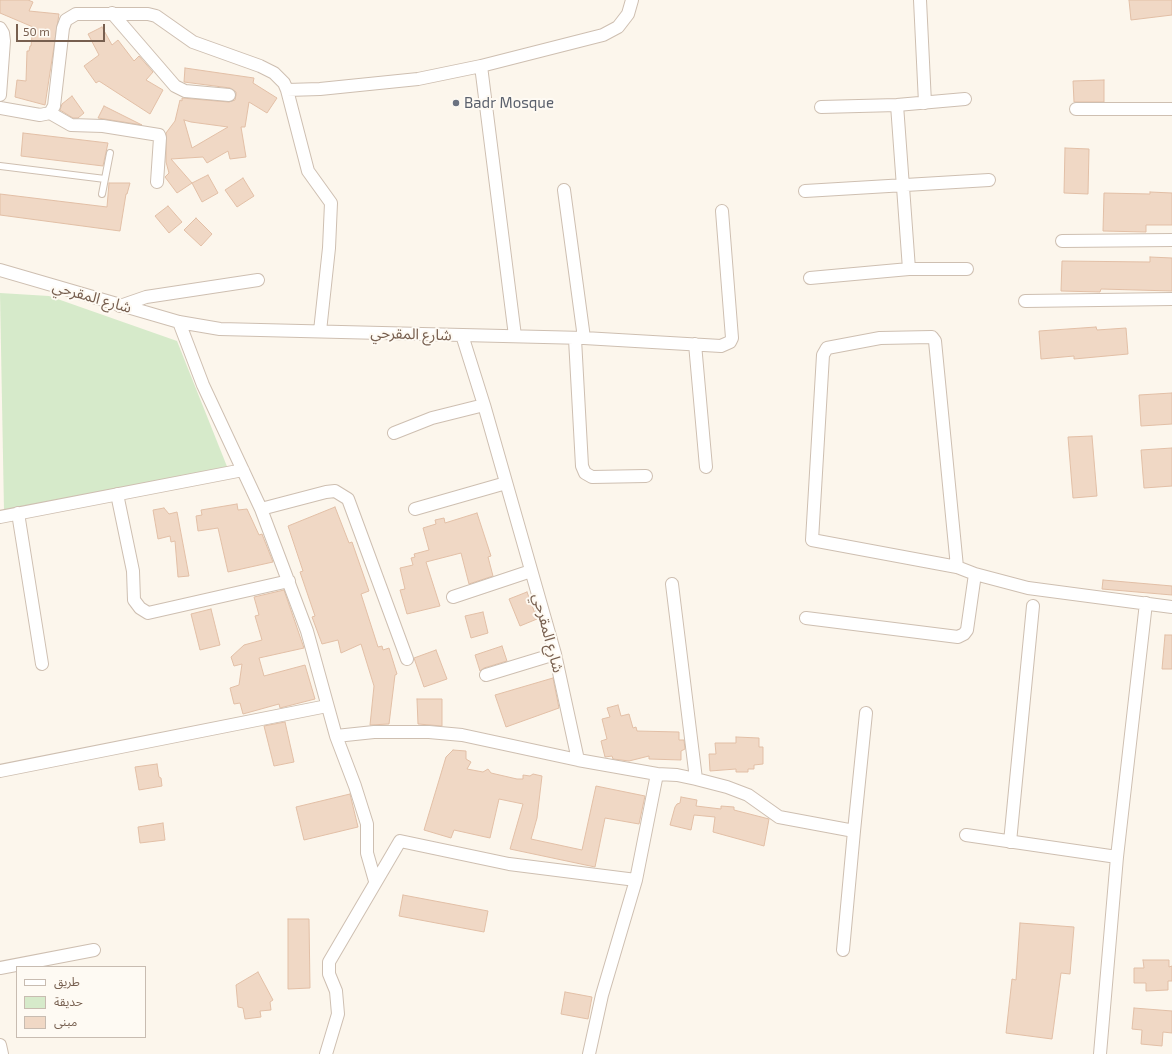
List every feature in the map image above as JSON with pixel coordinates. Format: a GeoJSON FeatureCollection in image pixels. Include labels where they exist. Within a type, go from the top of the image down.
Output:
{"type":"FeatureCollection","features":[{"type":"Feature","properties":{"kind":"street"},"geometry":{"type":"LineString","coordinates":[[288,90],[320,89],[418,79],[481,66],[604,35],[618,27],[624,21],[628,14],[632,0]]}},
{"type":"Feature","properties":{"kind":"street"},"geometry":{"type":"LineString","coordinates":[[920,0],[925,102]]}},
{"type":"Feature","properties":{"kind":"street"},"geometry":{"type":"LineString","coordinates":[[112,13],[175,86],[185,91],[229,95]]}},
{"type":"Feature","properties":{"kind":"street"},"geometry":{"type":"LineString","coordinates":[[50,113],[54,106],[63,28],[66,20],[76,14],[112,13],[148,14],[156,16],[193,42],[260,66],[274,73],[284,83],[288,90],[308,171],[331,203],[329,248],[320,331]]}},
{"type":"Feature","properties":{"kind":"street"},"geometry":{"type":"LineString","coordinates":[[0,28],[3,33],[4,41],[0,95]]}},
{"type":"Feature","properties":{"kind":"street"},"geometry":{"type":"LineString","coordinates":[[481,66],[515,336]]}},
{"type":"Feature","properties":{"kind":"street"},"geometry":{"type":"LineString","coordinates":[[821,107],[897,105],[965,99]]}},
{"type":"Feature","properties":{"kind":"street"},"geometry":{"type":"LineString","coordinates":[[897,105],[909,269]]}},
{"type":"Feature","properties":{"kind":"street"},"geometry":{"type":"LineString","coordinates":[[0,108],[40,115],[50,113],[71,124],[103,126],[159,135],[157,182]]}},
{"type":"Feature","properties":{"kind":"street"},"geometry":{"type":"LineString","coordinates":[[1076,109],[1172,109]]}},
{"type":"Feature","properties":{"kind":"street"},"geometry":{"type":"LineString","coordinates":[[804,191],[989,180]]}},
{"type":"Feature","properties":{"kind":"street"},"geometry":{"type":"LineString","coordinates":[[564,190],[580,338],[582,466],[585,473],[592,477],[646,476]]}},
{"type":"Feature","properties":{"kind":"street"},"geometry":{"type":"LineString","coordinates":[[462,335],[580,338],[721,346],[730,342],[732,338],[722,211]]}},
{"type":"Feature","properties":{"kind":"street"},"geometry":{"type":"LineString","coordinates":[[1062,241],[1172,240]]}},
{"type":"Feature","properties":{"kind":"street"},"geometry":{"type":"LineString","coordinates":[[810,278],[909,269],[967,269]]}},
{"type":"Feature","properties":{"kind":"street","name":"شارع المقرحي"},"geometry":{"type":"LineString","coordinates":[[0,270],[120,306],[180,322],[220,329],[462,335],[484,405],[555,654],[578,760]]}},
{"type":"Feature","properties":{"kind":"street"},"geometry":{"type":"LineString","coordinates":[[120,306],[146,297],[258,280]]}},
{"type":"Feature","properties":{"kind":"street"},"geometry":{"type":"LineString","coordinates":[[1025,301],[1172,299]]}},
{"type":"Feature","properties":{"kind":"street"},"geometry":{"type":"LineString","coordinates":[[180,322],[203,385],[261,510],[307,631],[336,736],[355,786],[367,824],[367,853],[375,881]]}},
{"type":"Feature","properties":{"kind":"street"},"geometry":{"type":"LineString","coordinates":[[958,567],[935,341],[932,337],[880,338],[827,348],[823,355],[812,540],[958,567],[975,574],[1028,588],[1172,606]]}},
{"type":"Feature","properties":{"kind":"street"},"geometry":{"type":"LineString","coordinates":[[695,344],[706,466]]}},
{"type":"Feature","properties":{"kind":"street"},"geometry":{"type":"LineString","coordinates":[[394,434],[432,418],[484,405]]}},
{"type":"Feature","properties":{"kind":"street"},"geometry":{"type":"LineString","coordinates":[[0,512],[0,517],[243,470]]}},
{"type":"Feature","properties":{"kind":"street"},"geometry":{"type":"LineString","coordinates":[[415,509],[506,483]]}},
{"type":"Feature","properties":{"kind":"street"},"geometry":{"type":"LineString","coordinates":[[261,510],[335,491],[348,499],[407,659]]}},
{"type":"Feature","properties":{"kind":"street"},"geometry":{"type":"LineString","coordinates":[[117,494],[133,571],[134,600],[140,608],[148,613],[289,582]]}},
{"type":"Feature","properties":{"kind":"street"},"geometry":{"type":"LineString","coordinates":[[18,513],[42,664]]}},
{"type":"Feature","properties":{"kind":"street"},"geometry":{"type":"LineString","coordinates":[[454,597],[531,571]]}},
{"type":"Feature","properties":{"kind":"street"},"geometry":{"type":"LineString","coordinates":[[806,618],[958,637],[964,634],[967,630],[975,574]]}},
{"type":"Feature","properties":{"kind":"street"},"geometry":{"type":"LineString","coordinates":[[672,584],[696,779]]}},
{"type":"Feature","properties":{"kind":"street"},"geometry":{"type":"LineString","coordinates":[[1100,1054],[1118,857],[1146,603]]}},
{"type":"Feature","properties":{"kind":"street"},"geometry":{"type":"LineString","coordinates":[[1010,842],[1033,606]]}},
{"type":"Feature","properties":{"kind":"street"},"geometry":{"type":"LineString","coordinates":[[486,675],[555,654]]}},
{"type":"Feature","properties":{"kind":"street"},"geometry":{"type":"LineString","coordinates":[[0,771],[327,706]]}},
{"type":"Feature","properties":{"kind":"street"},"geometry":{"type":"LineString","coordinates":[[843,950],[866,713]]}},
{"type":"Feature","properties":{"kind":"street"},"geometry":{"type":"LineString","coordinates":[[336,736],[374,732],[429,732],[462,735],[578,760],[657,774],[677,775],[696,779],[727,787],[748,795],[779,817],[854,831]]}},
{"type":"Feature","properties":{"kind":"street"},"geometry":{"type":"LineString","coordinates":[[589,1054],[602,995],[636,880],[657,774]]}},
{"type":"Feature","properties":{"kind":"street"},"geometry":{"type":"LineString","coordinates":[[966,835],[1118,857]]}},
{"type":"Feature","properties":{"kind":"street"},"geometry":{"type":"LineString","coordinates":[[326,1054],[338,1014],[336,991],[329,974],[329,962],[372,890],[375,881],[400,841],[509,864],[636,880]]}},
{"type":"Feature","properties":{"kind":"street"},"geometry":{"type":"LineString","coordinates":[[0,968],[94,950]]}},
{"type":"Feature","properties":{"kind":"street"},"geometry":{"type":"LineString","coordinates":[[0,1045],[2,1054]]}},
{"type":"Feature","properties":{"kind":"lane"},"geometry":{"type":"LineString","coordinates":[[102,194],[110,153]]}},
{"type":"Feature","properties":{"kind":"lane"},"geometry":{"type":"LineString","coordinates":[[0,166],[106,179]]}},
{"type":"Feature","properties":{"kind":"green space"},"geometry":{"type":"Polygon","coordinates":[[[0,293],[49,296],[177,341],[228,469],[4,511],[0,293]]]}},
{"type":"Feature","properties":{"kind":"building"},"geometry":{"type":"Polygon","coordinates":[[[0,0],[28,0],[33,2],[29,11],[59,14],[45,105],[15,97],[17,80],[26,81],[27,51],[29,51],[31,46],[33,27],[0,13],[0,0]]]}},
{"type":"Feature","properties":{"kind":"building"},"geometry":{"type":"Polygon","coordinates":[[[1129,0],[1172,0],[1172,15],[1131,20],[1129,0]]]}},
{"type":"Feature","properties":{"kind":"building"},"geometry":{"type":"Polygon","coordinates":[[[102,27],[112,45],[118,40],[134,61],[139,56],[153,72],[146,80],[163,90],[150,114],[99,81],[96,83],[84,66],[99,55],[88,34],[102,27]]]}},
{"type":"Feature","properties":{"kind":"building"},"geometry":{"type":"Polygon","coordinates":[[[185,68],[254,78],[253,83],[277,98],[267,113],[249,102],[245,127],[241,127],[246,157],[230,159],[228,151],[207,163],[203,157],[171,159],[192,183],[177,193],[165,177],[169,173],[166,162],[166,133],[175,121],[180,100],[182,101],[182,98],[229,102],[235,100],[236,95],[236,92],[230,88],[184,82],[185,68]],[[184,120],[192,148],[228,127],[184,120]]]}},
{"type":"Feature","properties":{"kind":"building"},"geometry":{"type":"Polygon","coordinates":[[[1104,80],[1104,102],[1074,102],[1073,81],[1104,80]]]}},
{"type":"Feature","properties":{"kind":"building"},"geometry":{"type":"Polygon","coordinates":[[[72,96],[84,113],[78,118],[73,118],[60,110],[62,104],[72,96]]]}},
{"type":"Feature","properties":{"kind":"building"},"geometry":{"type":"Polygon","coordinates":[[[104,106],[142,125],[98,118],[104,106]]]}},
{"type":"Feature","properties":{"kind":"building"},"geometry":{"type":"Polygon","coordinates":[[[23,133],[108,143],[103,166],[21,156],[23,133]]]}},
{"type":"Feature","properties":{"kind":"building"},"geometry":{"type":"Polygon","coordinates":[[[1065,148],[1089,149],[1088,194],[1064,193],[1065,148]]]}},
{"type":"Feature","properties":{"kind":"building"},"geometry":{"type":"Polygon","coordinates":[[[208,175],[218,193],[202,202],[192,183],[208,175]]]}},
{"type":"Feature","properties":{"kind":"building"},"geometry":{"type":"Polygon","coordinates":[[[243,178],[254,196],[237,207],[225,190],[243,178]]]}},
{"type":"Feature","properties":{"kind":"building"},"geometry":{"type":"Polygon","coordinates":[[[109,183],[130,183],[126,194],[120,231],[0,215],[0,194],[107,207],[109,183]]]}},
{"type":"Feature","properties":{"kind":"building"},"geometry":{"type":"Polygon","coordinates":[[[1150,192],[1172,193],[1172,225],[1146,225],[1146,232],[1103,231],[1104,193],[1150,194],[1150,192]]]}},
{"type":"Feature","properties":{"kind":"building"},"geometry":{"type":"Polygon","coordinates":[[[168,206],[182,222],[169,233],[155,216],[168,206]]]}},
{"type":"Feature","properties":{"kind":"building"},"geometry":{"type":"Polygon","coordinates":[[[196,218],[212,234],[201,246],[184,230],[196,218]]]}},
{"type":"Feature","properties":{"kind":"building"},"geometry":{"type":"Polygon","coordinates":[[[1150,257],[1172,258],[1172,291],[1101,289],[1100,292],[1061,291],[1062,261],[1150,262],[1150,257]]]}},
{"type":"Feature","properties":{"kind":"building"},"geometry":{"type":"Polygon","coordinates":[[[1096,327],[1097,330],[1126,328],[1128,354],[1074,359],[1074,356],[1041,359],[1039,331],[1096,327]]]}},
{"type":"Feature","properties":{"kind":"building"},"geometry":{"type":"Polygon","coordinates":[[[1172,393],[1172,424],[1141,426],[1139,395],[1172,393]]]}},
{"type":"Feature","properties":{"kind":"building"},"geometry":{"type":"Polygon","coordinates":[[[1092,436],[1097,496],[1073,498],[1068,437],[1092,436]]]}},
{"type":"Feature","properties":{"kind":"building"},"geometry":{"type":"Polygon","coordinates":[[[1172,448],[1172,486],[1144,488],[1141,450],[1172,448]]]}},
{"type":"Feature","properties":{"kind":"building"},"geometry":{"type":"Polygon","coordinates":[[[237,504],[238,510],[247,509],[259,535],[262,534],[273,562],[228,572],[218,528],[198,531],[196,516],[202,515],[201,510],[237,504]]]}},
{"type":"Feature","properties":{"kind":"building"},"geometry":{"type":"Polygon","coordinates":[[[335,507],[349,543],[352,542],[369,591],[361,594],[378,647],[382,646],[383,650],[389,648],[397,674],[395,675],[389,724],[370,725],[374,686],[361,644],[341,653],[338,640],[322,644],[312,617],[315,616],[300,572],[303,571],[288,526],[335,507]]]}},
{"type":"Feature","properties":{"kind":"building"},"geometry":{"type":"Polygon","coordinates":[[[164,508],[169,514],[177,512],[189,576],[178,577],[175,541],[171,542],[170,536],[158,539],[153,510],[164,508]]]}},
{"type":"Feature","properties":{"kind":"building"},"geometry":{"type":"Polygon","coordinates":[[[477,513],[491,556],[488,557],[493,576],[469,584],[461,553],[426,562],[440,606],[407,614],[400,590],[405,589],[400,568],[413,565],[411,558],[415,557],[414,554],[429,550],[423,528],[436,524],[435,520],[444,518],[445,523],[477,513]]]}},
{"type":"Feature","properties":{"kind":"building"},"geometry":{"type":"Polygon","coordinates":[[[1103,580],[1172,586],[1172,595],[1102,589],[1103,580]]]}},
{"type":"Feature","properties":{"kind":"building"},"geometry":{"type":"Polygon","coordinates":[[[284,590],[304,648],[259,658],[264,676],[305,665],[315,699],[280,708],[279,704],[243,714],[240,703],[234,704],[230,688],[239,685],[242,664],[234,666],[231,657],[244,645],[262,640],[255,616],[259,615],[254,597],[284,590]]]}},
{"type":"Feature","properties":{"kind":"building"},"geometry":{"type":"Polygon","coordinates":[[[527,592],[537,619],[520,626],[509,599],[527,592]]]}},
{"type":"Feature","properties":{"kind":"building"},"geometry":{"type":"Polygon","coordinates":[[[211,609],[220,645],[200,650],[191,614],[211,609]]]}},
{"type":"Feature","properties":{"kind":"building"},"geometry":{"type":"Polygon","coordinates":[[[483,612],[488,633],[471,638],[465,616],[483,612]]]}},
{"type":"Feature","properties":{"kind":"building"},"geometry":{"type":"Polygon","coordinates":[[[1165,635],[1172,635],[1172,669],[1162,669],[1165,635]]]}},
{"type":"Feature","properties":{"kind":"building"},"geometry":{"type":"Polygon","coordinates":[[[502,646],[507,661],[484,668],[480,671],[475,655],[502,646]]]}},
{"type":"Feature","properties":{"kind":"building"},"geometry":{"type":"Polygon","coordinates":[[[436,650],[447,679],[424,687],[414,658],[436,650]]]}},
{"type":"Feature","properties":{"kind":"building"},"geometry":{"type":"Polygon","coordinates":[[[553,678],[559,708],[506,727],[495,695],[553,678]]]}},
{"type":"Feature","properties":{"kind":"building"},"geometry":{"type":"Polygon","coordinates":[[[417,699],[442,699],[442,726],[418,724],[417,699]]]}},
{"type":"Feature","properties":{"kind":"building"},"geometry":{"type":"Polygon","coordinates":[[[618,705],[621,716],[629,714],[633,728],[636,727],[637,731],[679,732],[679,740],[684,740],[685,749],[681,751],[681,760],[649,759],[649,756],[629,761],[613,759],[612,756],[605,757],[601,741],[607,739],[602,719],[610,717],[607,708],[618,705]]]}},
{"type":"Feature","properties":{"kind":"building"},"geometry":{"type":"Polygon","coordinates":[[[285,722],[294,762],[274,766],[264,726],[285,722]]]}},
{"type":"Feature","properties":{"kind":"building"},"geometry":{"type":"Polygon","coordinates":[[[736,737],[759,738],[759,747],[763,747],[763,764],[754,765],[754,769],[748,769],[748,772],[736,772],[736,769],[710,771],[709,754],[716,754],[715,743],[736,743],[736,737]]]}},
{"type":"Feature","properties":{"kind":"building"},"geometry":{"type":"Polygon","coordinates":[[[453,750],[466,751],[466,759],[471,762],[467,769],[483,772],[488,769],[491,773],[517,779],[523,779],[523,775],[530,776],[533,774],[542,776],[537,818],[531,839],[582,850],[596,786],[645,796],[639,824],[605,818],[595,867],[510,849],[523,804],[499,799],[490,838],[454,830],[451,838],[424,830],[446,757],[453,750]]]}},
{"type":"Feature","properties":{"kind":"building"},"geometry":{"type":"Polygon","coordinates":[[[157,764],[162,786],[139,790],[135,767],[157,764]]]}},
{"type":"Feature","properties":{"kind":"building"},"geometry":{"type":"Polygon","coordinates":[[[350,794],[358,827],[304,840],[296,807],[350,794]]]}},
{"type":"Feature","properties":{"kind":"building"},"geometry":{"type":"Polygon","coordinates":[[[681,797],[697,800],[696,806],[721,809],[721,806],[734,807],[734,810],[769,819],[764,846],[713,832],[715,817],[694,815],[691,830],[670,825],[675,807],[680,803],[681,797]]]}},
{"type":"Feature","properties":{"kind":"building"},"geometry":{"type":"Polygon","coordinates":[[[163,823],[165,840],[140,843],[138,827],[163,823]]]}},
{"type":"Feature","properties":{"kind":"building"},"geometry":{"type":"Polygon","coordinates":[[[403,895],[488,911],[484,932],[399,916],[403,895]]]}},
{"type":"Feature","properties":{"kind":"building"},"geometry":{"type":"Polygon","coordinates":[[[288,919],[309,919],[310,988],[288,989],[288,919]]]}},
{"type":"Feature","properties":{"kind":"building"},"geometry":{"type":"Polygon","coordinates":[[[1020,923],[1074,927],[1070,974],[1061,973],[1052,1039],[1006,1033],[1012,979],[1016,980],[1020,923]]]}},
{"type":"Feature","properties":{"kind":"building"},"geometry":{"type":"Polygon","coordinates":[[[1143,960],[1169,960],[1169,967],[1172,966],[1172,981],[1168,981],[1168,990],[1146,991],[1146,983],[1134,983],[1134,968],[1144,968],[1143,960]]]}},
{"type":"Feature","properties":{"kind":"building"},"geometry":{"type":"Polygon","coordinates":[[[258,972],[273,1000],[270,1002],[271,1010],[260,1011],[261,1017],[245,1019],[243,1008],[238,1007],[236,985],[258,972]]]}},
{"type":"Feature","properties":{"kind":"building"},"geometry":{"type":"Polygon","coordinates":[[[565,992],[592,997],[588,1019],[561,1014],[565,992]]]}},
{"type":"Feature","properties":{"kind":"building"},"geometry":{"type":"Polygon","coordinates":[[[1134,1008],[1172,1011],[1172,1033],[1163,1032],[1162,1046],[1141,1044],[1142,1030],[1132,1029],[1134,1008]]]}},
{"type":"Feature","properties":{"kind":"place","name":"Badr Mosque"},"geometry":{"type":"Point","coordinates":[456,103]}}]}
